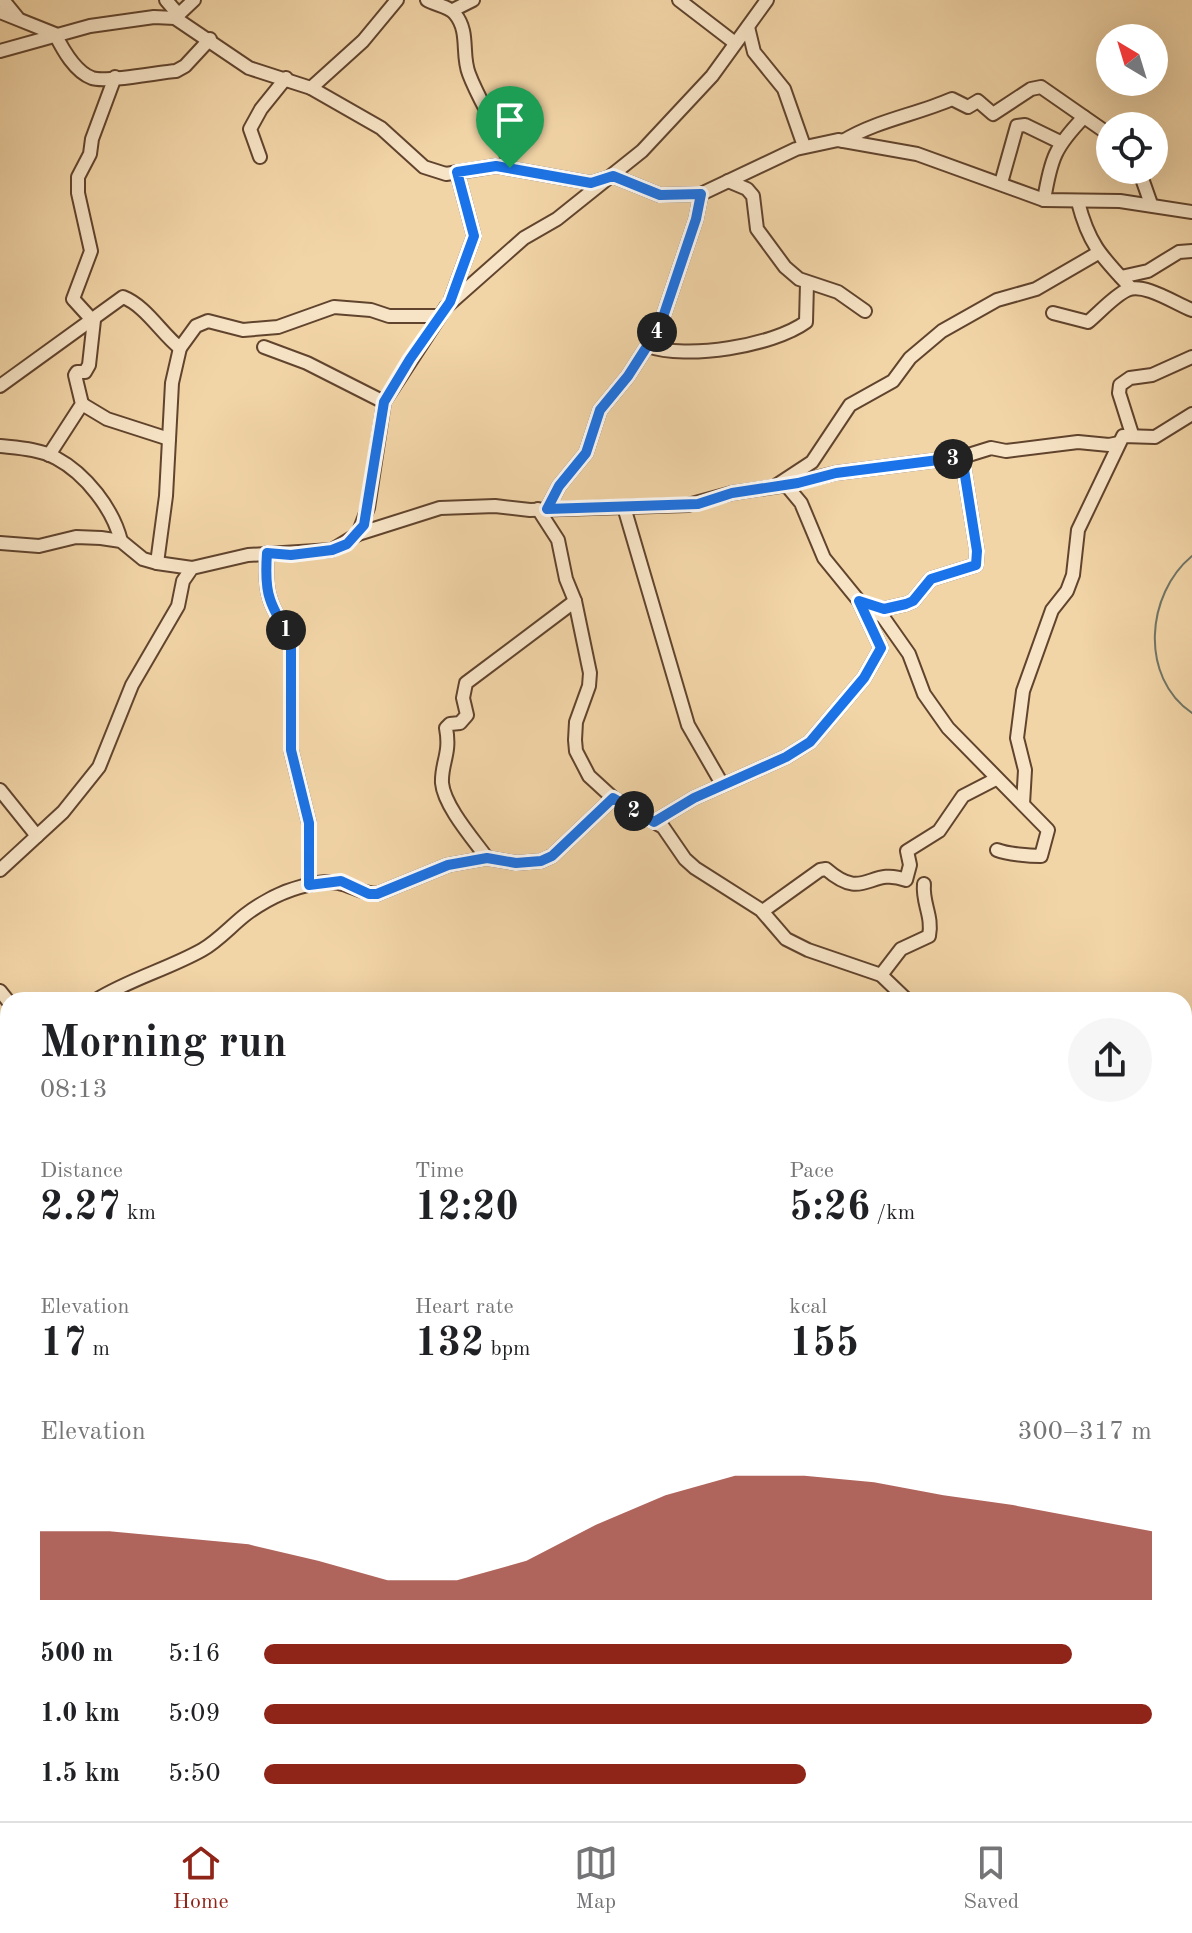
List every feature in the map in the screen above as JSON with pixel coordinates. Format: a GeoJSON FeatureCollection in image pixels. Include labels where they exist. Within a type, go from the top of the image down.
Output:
{"type":"FeatureCollection","features":[{"type":"Feature","properties":{"kind":"street"},"geometry":{"type":"LineString","coordinates":[[3,0],[19,20]]}},
{"type":"Feature","properties":{"kind":"street"},"geometry":{"type":"LineString","coordinates":[[166,0],[176,16],[249,68],[311,88],[381,128],[424,167],[438,172],[496,166],[591,183],[613,176],[660,195],[701,194],[804,146],[843,141],[917,154],[1044,200],[1151,204],[1192,212]]}},
{"type":"Feature","properties":{"kind":"street"},"geometry":{"type":"LineString","coordinates":[[0,51],[55,34],[176,16],[194,0]]}},
{"type":"Feature","properties":{"kind":"street"},"geometry":{"type":"LineString","coordinates":[[311,88],[363,41],[397,0]]}},
{"type":"Feature","properties":{"kind":"street"},"geometry":{"type":"LineString","coordinates":[[427,0],[453,10],[465,36],[468,71],[502,141],[510,168]]}},
{"type":"Feature","properties":{"kind":"street"},"geometry":{"type":"LineString","coordinates":[[453,10],[473,0]]}},
{"type":"Feature","properties":{"kind":"street"},"geometry":{"type":"LineString","coordinates":[[679,0],[735,43]]}},
{"type":"Feature","properties":{"kind":"street"},"geometry":{"type":"LineString","coordinates":[[358,534],[368,508],[384,402],[450,302],[524,238],[557,219],[642,151],[706,83],[767,0]]}},
{"type":"Feature","properties":{"kind":"street"},"geometry":{"type":"LineString","coordinates":[[0,12],[55,34],[65,54],[83,72],[98,79],[176,71],[185,66],[210,39]]}},
{"type":"Feature","properties":{"kind":"street"},"geometry":{"type":"LineString","coordinates":[[748,27],[754,52],[784,89],[804,146]]}},
{"type":"Feature","properties":{"kind":"street"},"geometry":{"type":"LineString","coordinates":[[94,320],[73,299],[91,251],[78,193],[78,177],[90,154],[115,77]]}},
{"type":"Feature","properties":{"kind":"street"},"geometry":{"type":"LineString","coordinates":[[260,157],[250,129],[261,109],[286,78]]}},
{"type":"Feature","properties":{"kind":"street"},"geometry":{"type":"LineString","coordinates":[[843,141],[902,114],[923,111],[952,99],[968,107],[978,101],[993,114],[1031,89],[1041,87],[1096,125]]}},
{"type":"Feature","properties":{"kind":"street"},"geometry":{"type":"LineString","coordinates":[[1044,200],[1052,159],[1060,142],[1084,117]]}},
{"type":"Feature","properties":{"kind":"street"},"geometry":{"type":"LineString","coordinates":[[1001,183],[1017,126],[1025,125],[1060,142]]}},
{"type":"Feature","properties":{"kind":"street"},"geometry":{"type":"LineString","coordinates":[[450,302],[474,236],[457,172]]}},
{"type":"Feature","properties":{"kind":"street"},"geometry":{"type":"LineString","coordinates":[[728,181],[747,189],[753,196],[757,229],[785,267],[807,283],[838,292],[865,311]]}},
{"type":"Feature","properties":{"kind":"street"},"geometry":{"type":"LineString","coordinates":[[1144,184],[1151,204]]}},
{"type":"Feature","properties":{"kind":"street"},"geometry":{"type":"LineString","coordinates":[[542,509],[586,453],[600,410],[660,326],[696,219],[701,194]]}},
{"type":"Feature","properties":{"kind":"street"},"geometry":{"type":"LineString","coordinates":[[1078,202],[1087,234],[1098,253],[1131,288],[1148,291],[1192,310]]}},
{"type":"Feature","properties":{"kind":"street"},"geometry":{"type":"LineString","coordinates":[[1121,277],[1148,271],[1179,252],[1192,251]]}},
{"type":"Feature","properties":{"kind":"street"},"geometry":{"type":"LineString","coordinates":[[780,486],[812,462],[850,405],[893,381],[910,358],[942,331],[997,300],[1036,289],[1098,253]]}},
{"type":"Feature","properties":{"kind":"street"},"geometry":{"type":"LineString","coordinates":[[648,346],[658,350],[700,351],[769,340],[806,322],[807,283]]}},
{"type":"Feature","properties":{"kind":"street"},"geometry":{"type":"LineString","coordinates":[[1053,313],[1088,322],[1131,288]]}},
{"type":"Feature","properties":{"kind":"street"},"geometry":{"type":"LineString","coordinates":[[0,386],[94,320],[117,300],[129,299],[139,306],[164,336],[180,348]]}},
{"type":"Feature","properties":{"kind":"street"},"geometry":{"type":"LineString","coordinates":[[157,563],[166,496],[172,383],[180,348],[196,326],[208,321],[254,330],[278,327],[334,307],[371,310],[389,316],[440,316]]}},
{"type":"Feature","properties":{"kind":"street"},"geometry":{"type":"LineString","coordinates":[[94,320],[89,365],[85,372],[75,375],[82,404],[107,419],[169,439]]}},
{"type":"Feature","properties":{"kind":"street"},"geometry":{"type":"LineString","coordinates":[[264,347],[307,363],[384,402]]}},
{"type":"Feature","properties":{"kind":"street"},"geometry":{"type":"LineString","coordinates":[[1132,434],[1119,393],[1120,385],[1130,378],[1152,375],[1192,357]]}},
{"type":"Feature","properties":{"kind":"street"},"geometry":{"type":"LineString","coordinates":[[49,455],[82,404]]}},
{"type":"Feature","properties":{"kind":"street"},"geometry":{"type":"LineString","coordinates":[[1023,804],[1025,770],[1017,738],[1023,691],[1052,610],[1067,591],[1073,575],[1078,530],[1123,436],[1155,437],[1192,414]]}},
{"type":"Feature","properties":{"kind":"street"},"geometry":{"type":"LineString","coordinates":[[0,446],[49,455],[69,468],[108,506],[121,541],[143,559],[192,568],[228,557],[332,550],[358,534],[440,508],[495,506],[542,509],[698,504],[732,493],[858,470],[903,467],[962,457],[991,448],[1006,451],[1078,442],[1119,443]]}},
{"type":"Feature","properties":{"kind":"street"},"geometry":{"type":"LineString","coordinates":[[873,608],[906,604],[913,601],[931,579],[976,565],[977,551],[962,457]]}},
{"type":"Feature","properties":{"kind":"street"},"geometry":{"type":"LineString","coordinates":[[654,822],[722,784],[786,757],[810,742],[864,678],[881,648],[859,601],[824,558],[801,503],[780,486]]}},
{"type":"Feature","properties":{"kind":"street"},"geometry":{"type":"LineString","coordinates":[[624,507],[688,725],[722,784]]}},
{"type":"Feature","properties":{"kind":"street"},"geometry":{"type":"LineString","coordinates":[[542,509],[558,540],[590,673],[589,686],[576,722],[576,751],[589,776],[613,798],[663,827],[685,859],[763,911],[786,939],[881,975],[899,992]]}},
{"type":"Feature","properties":{"kind":"street"},"geometry":{"type":"LineString","coordinates":[[0,543],[39,546],[76,537],[121,541]]}},
{"type":"Feature","properties":{"kind":"street"},"geometry":{"type":"LineString","coordinates":[[267,553],[270,599],[289,635],[291,647],[291,750],[309,823],[309,885]]}},
{"type":"Feature","properties":{"kind":"street"},"geometry":{"type":"LineString","coordinates":[[0,870],[63,812],[99,767],[136,677],[178,606],[179,592],[192,568]]}},
{"type":"Feature","properties":{"kind":"street"},"geometry":{"type":"LineString","coordinates":[[487,858],[457,816],[442,784],[450,747],[446,728],[450,724],[460,723],[467,715],[462,687],[466,683],[575,601]]}},
{"type":"Feature","properties":{"kind":"street"},"geometry":{"type":"LineString","coordinates":[[859,601],[883,617],[909,654],[924,694],[948,728],[1048,830],[1041,856],[1019,852],[1008,854],[997,850]]}},
{"type":"Feature","properties":{"kind":"street"},"geometry":{"type":"LineString","coordinates":[[763,911],[820,870],[826,869],[841,883],[852,884],[882,876],[906,880],[910,865],[907,851],[939,831],[963,796],[996,779]]}},
{"type":"Feature","properties":{"kind":"street"},"geometry":{"type":"LineString","coordinates":[[0,790],[37,836]]}},
{"type":"Feature","properties":{"kind":"street"},"geometry":{"type":"LineString","coordinates":[[109,992],[204,949],[272,897],[309,885],[341,881],[369,894],[377,894],[429,871],[487,858],[516,863],[541,861],[552,856],[613,798]]}},
{"type":"Feature","properties":{"kind":"street"},"geometry":{"type":"LineString","coordinates":[[881,975],[901,949],[929,936],[932,922],[923,895],[924,884]]}},
{"type":"Feature","properties":{"kind":"waterway"},"geometry":{"type":"LineString","coordinates":[[1192,556],[1177,572],[1165,592],[1155,635],[1163,679],[1175,697],[1192,713]]}},
{"type":"Feature","properties":{"kind":"route"},"geometry":{"type":"LineString","coordinates":[[496,166],[510,168],[591,183],[613,176],[660,195],[701,194],[696,219],[660,326],[628,376],[600,410],[586,453],[552,496],[547,509],[698,504],[732,493],[798,483],[836,473],[903,467],[962,457],[977,551],[976,565],[931,579],[913,601],[906,604],[884,609],[873,608],[859,601],[881,648],[864,678],[810,742],[786,757],[694,798],[654,822],[613,798],[552,856],[541,861],[516,863],[487,858],[448,865],[377,894],[369,894],[341,881],[309,885],[309,823],[291,750],[291,647],[289,635],[270,599],[267,553],[291,555],[332,550],[347,544],[364,525],[384,402],[450,302],[474,236],[457,172],[496,166]]}}]}
